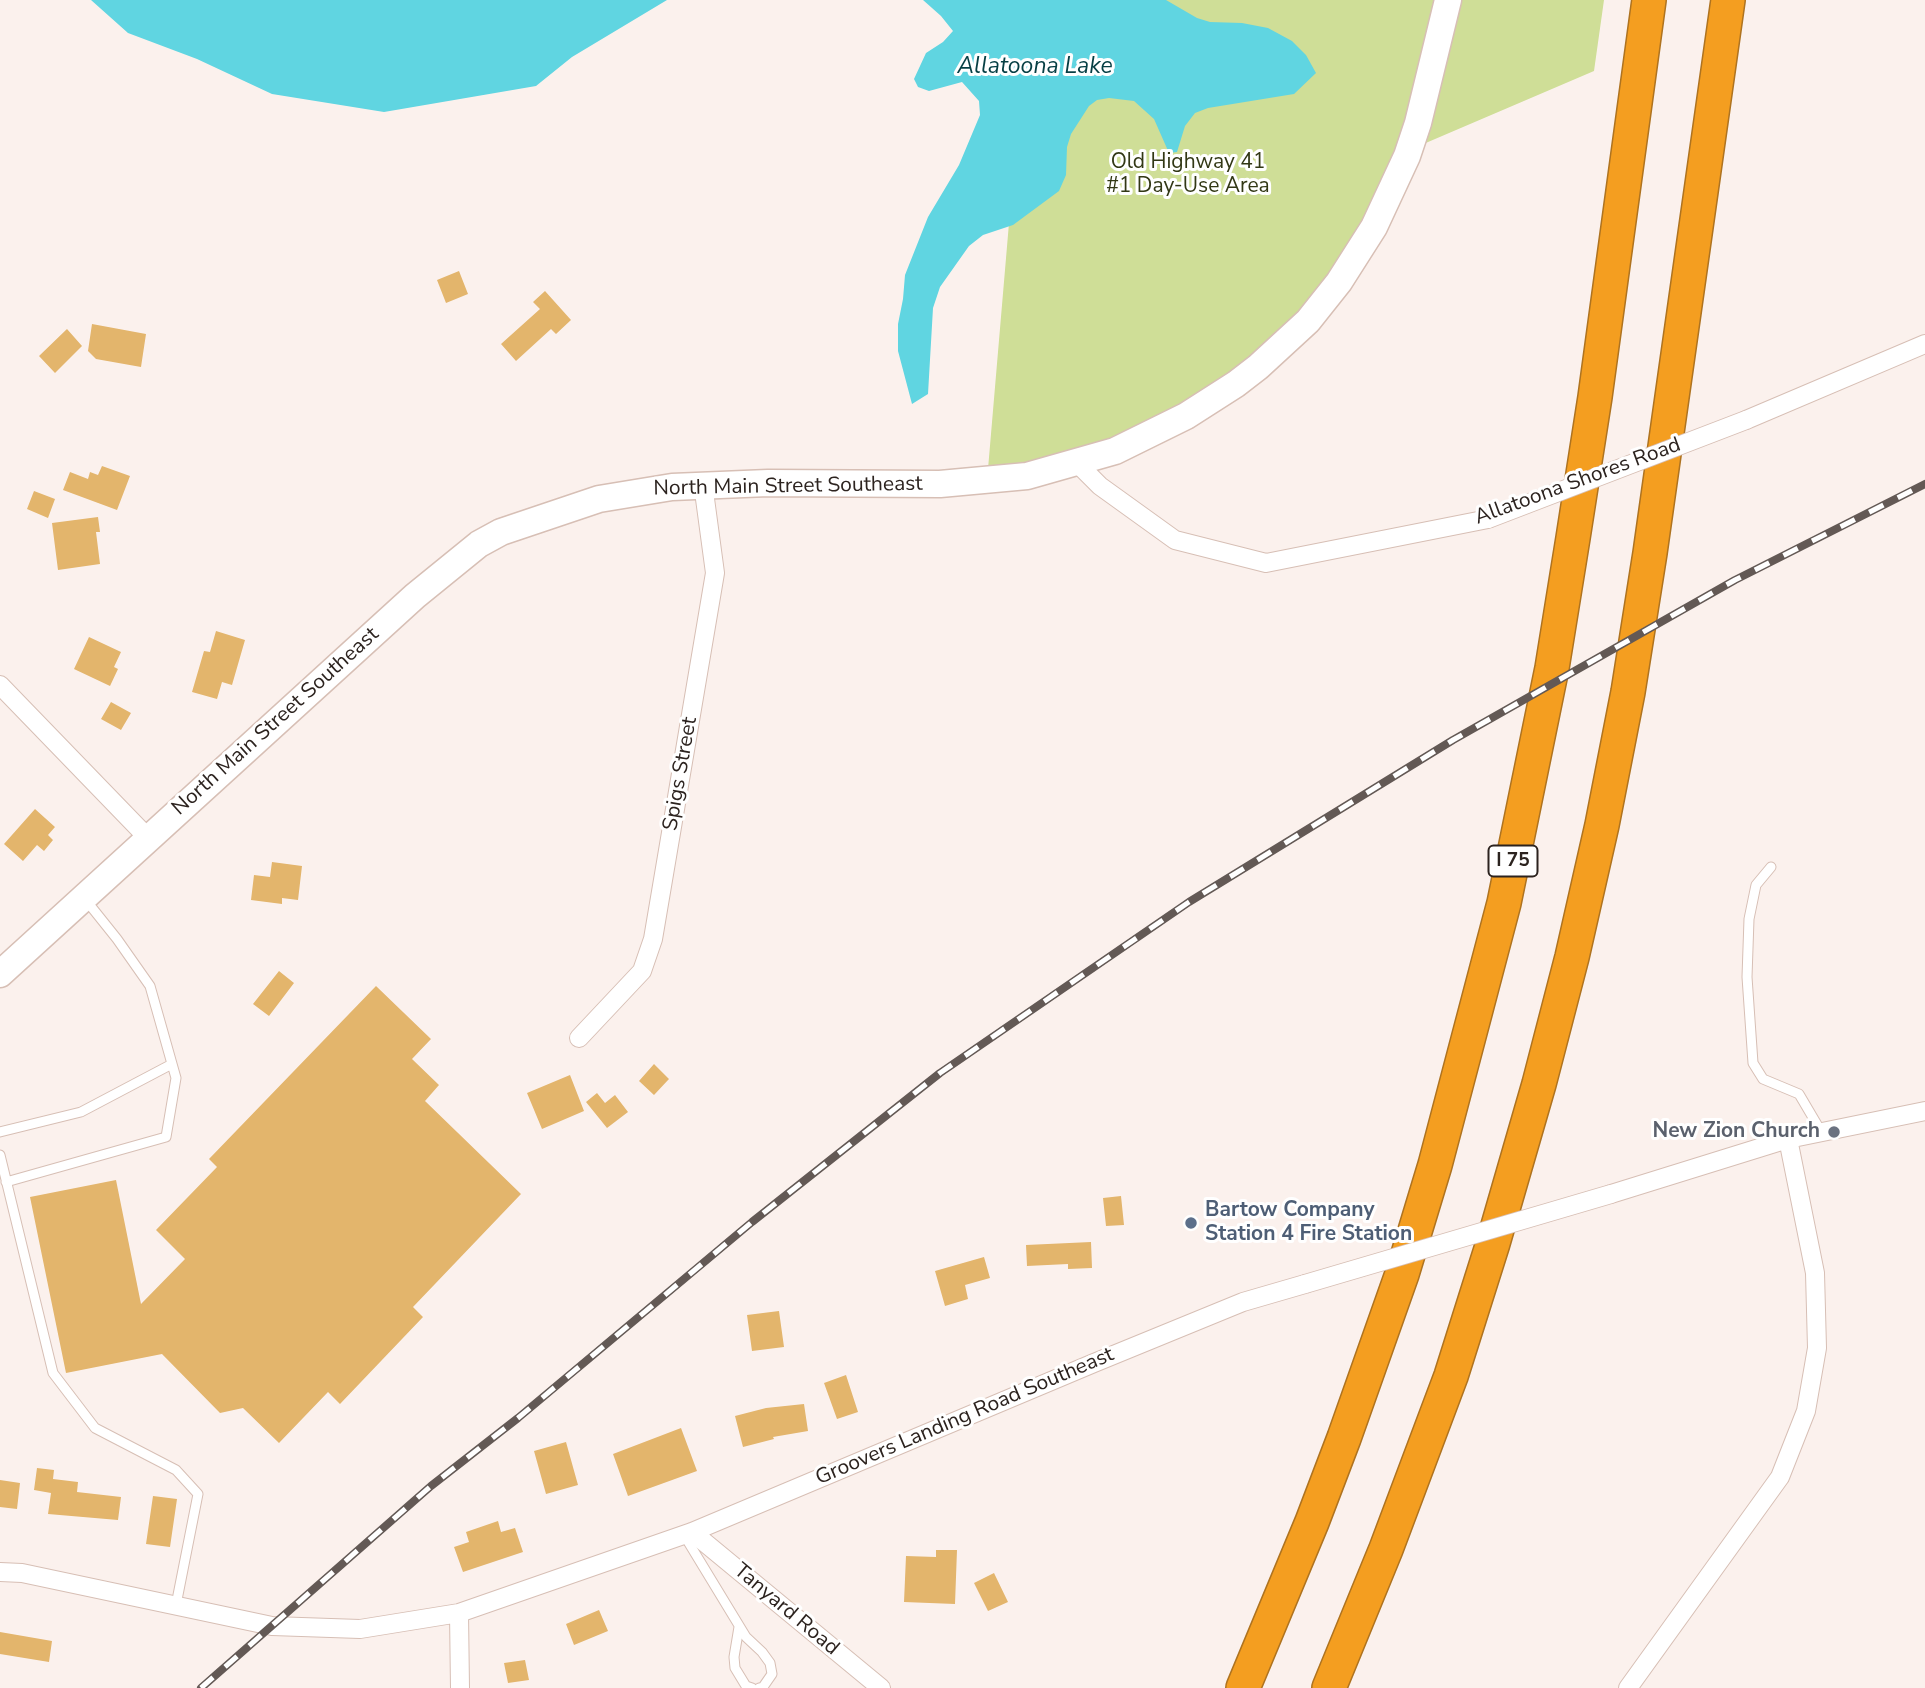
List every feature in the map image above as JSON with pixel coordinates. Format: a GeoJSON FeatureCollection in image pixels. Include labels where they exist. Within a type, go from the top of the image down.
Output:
{"type":"FeatureCollection","features":[{"type":"Feature","properties":{"kind":"highway","name":"I 75"},"geometry":{"type":"LineString","coordinates":[[1242,1688],[1317,1510],[1402,1274],[1435,1165],[1504,903],[1552,668],[1576,526],[1649,0]]}},
{"type":"Feature","properties":{"kind":"highway"},"geometry":{"type":"LineString","coordinates":[[1329,1688],[1396,1525],[1451,1376],[1505,1203],[1572,957],[1628,692],[1728,0]]}},
{"type":"Feature","properties":{"kind":"street","name":"North Main Street Southeast"},"geometry":{"type":"LineString","coordinates":[[0,974],[377,629],[479,544],[501,532],[559,510],[600,499],[640,491],[703,484],[940,484],[1027,475],[1115,451],[1159,431],[1220,394],[1258,368],[1325,301],[1374,227],[1407,156],[1427,89],[1448,0]]}},
{"type":"Feature","properties":{"kind":"street","name":"Allatoona Shores Road"},"geometry":{"type":"LineString","coordinates":[[1077,463],[1100,486],[1175,540],[1266,563],[1488,519],[1746,420],[1925,344]]}},
{"type":"Feature","properties":{"kind":"street","name":"Spigs Street"},"geometry":{"type":"LineString","coordinates":[[579,1038],[642,971],[653,939],[715,573],[703,484]]}},
{"type":"Feature","properties":{"kind":"street"},"geometry":{"type":"LineString","coordinates":[[0,685],[149,839]]}},
{"type":"Feature","properties":{"kind":"street","name":"Groovers Landing Road Southeast"},"geometry":{"type":"LineString","coordinates":[[0,1572],[22,1573],[272,1626],[360,1629],[459,1613],[688,1534],[1243,1302],[1788,1139],[1925,1111]]}},
{"type":"Feature","properties":{"kind":"street"},"geometry":{"type":"LineString","coordinates":[[1629,1688],[1780,1477],[1806,1411],[1817,1348],[1815,1273],[1788,1139]]}},
{"type":"Feature","properties":{"kind":"street","name":"Tanyard Road"},"geometry":{"type":"LineString","coordinates":[[688,1534],[881,1688]]}},
{"type":"Feature","properties":{"kind":"street"},"geometry":{"type":"LineString","coordinates":[[459,1613],[460,1688]]}},
{"type":"Feature","properties":{"kind":"lane"},"geometry":{"type":"LineString","coordinates":[[1770,867],[1756,885],[1749,919],[1747,977],[1753,1063],[1763,1079],[1798,1094],[1822,1133]]}},
{"type":"Feature","properties":{"kind":"lane"},"geometry":{"type":"LineString","coordinates":[[6,1182],[166,1137],[176,1078],[150,985],[84,898]]}},
{"type":"Feature","properties":{"kind":"lane"},"geometry":{"type":"LineString","coordinates":[[0,1132],[81,1112],[172,1064]]}},
{"type":"Feature","properties":{"kind":"lane"},"geometry":{"type":"LineString","coordinates":[[0,1155],[52,1373],[96,1428],[176,1470],[198,1494],[176,1605]]}},
{"type":"Feature","properties":{"kind":"lane"},"geometry":{"type":"LineString","coordinates":[[688,1534],[739,1627],[769,1663],[772,1674],[763,1687],[759,1688]]}},
{"type":"Feature","properties":{"kind":"lane"},"geometry":{"type":"LineString","coordinates":[[739,1627],[735,1668],[747,1686],[752,1688]]}},
{"type":"Feature","properties":{"kind":"green space","name":"Old Highway 41 #1 Day-Use Area"},"geometry":{"type":"Polygon","coordinates":[[[991,0],[1604,0],[1594,71],[1393,157],[1346,254],[1306,306],[1264,347],[1211,387],[1157,419],[1097,445],[1040,461],[988,469],[1016,141],[991,0]]]}},
{"type":"Feature","properties":{"kind":"water"},"geometry":{"type":"Polygon","coordinates":[[[91,0],[667,0],[572,57],[536,86],[384,112],[272,94],[197,59],[128,33],[91,0]]]}},
{"type":"Feature","properties":{"kind":"water","name":"Allatoona Lake"},"geometry":{"type":"Polygon","coordinates":[[[923,0],[1166,0],[1197,18],[1210,22],[1242,23],[1268,28],[1292,41],[1306,55],[1316,73],[1294,94],[1208,108],[1195,113],[1185,126],[1177,152],[1169,153],[1154,119],[1134,101],[1109,98],[1097,100],[1089,106],[1071,134],[1067,147],[1066,175],[1059,191],[1013,225],[983,235],[969,246],[940,287],[933,308],[928,394],[912,404],[898,351],[898,324],[905,275],[928,217],[959,165],[980,115],[979,101],[962,82],[929,91],[918,87],[914,79],[926,53],[943,42],[953,31],[923,0]]]}},
{"type":"Feature","properties":{"kind":"building"},"geometry":{"type":"Polygon","coordinates":[[[459,271],[468,294],[446,303],[437,280],[459,271]]]}},
{"type":"Feature","properties":{"kind":"building"},"geometry":{"type":"Polygon","coordinates":[[[545,291],[571,320],[556,334],[551,329],[516,361],[501,344],[540,309],[533,302],[545,291]]]}},
{"type":"Feature","properties":{"kind":"building"},"geometry":{"type":"Polygon","coordinates":[[[92,324],[146,334],[141,367],[96,359],[88,351],[92,324]]]}},
{"type":"Feature","properties":{"kind":"building"},"geometry":{"type":"Polygon","coordinates":[[[67,329],[82,346],[55,373],[39,356],[67,329]]]}},
{"type":"Feature","properties":{"kind":"building"},"geometry":{"type":"Polygon","coordinates":[[[102,466],[130,476],[117,510],[63,490],[70,472],[88,479],[90,472],[98,475],[102,466]]]}},
{"type":"Feature","properties":{"kind":"building"},"geometry":{"type":"Polygon","coordinates":[[[34,491],[55,499],[48,518],[27,509],[34,491]]]}},
{"type":"Feature","properties":{"kind":"building"},"geometry":{"type":"Polygon","coordinates":[[[98,517],[100,532],[96,532],[100,564],[58,570],[52,523],[98,517]]]}},
{"type":"Feature","properties":{"kind":"building"},"geometry":{"type":"Polygon","coordinates":[[[216,631],[245,640],[232,685],[222,682],[217,699],[192,692],[204,651],[210,652],[216,631]]]}},
{"type":"Feature","properties":{"kind":"building"},"geometry":{"type":"Polygon","coordinates":[[[89,637],[121,652],[114,667],[118,669],[110,686],[74,669],[89,637]]]}},
{"type":"Feature","properties":{"kind":"building"},"geometry":{"type":"Polygon","coordinates":[[[111,702],[131,713],[121,730],[101,719],[111,702]]]}},
{"type":"Feature","properties":{"kind":"building"},"geometry":{"type":"Polygon","coordinates":[[[35,809],[55,827],[48,835],[53,840],[44,851],[37,845],[23,861],[4,844],[35,809]]]}},
{"type":"Feature","properties":{"kind":"building"},"geometry":{"type":"Polygon","coordinates":[[[272,862],[302,866],[298,900],[282,898],[282,904],[251,900],[254,875],[270,877],[272,862]]]}},
{"type":"Feature","properties":{"kind":"building"},"geometry":{"type":"Polygon","coordinates":[[[279,971],[294,983],[269,1016],[253,1004],[279,971]]]}},
{"type":"Feature","properties":{"kind":"building"},"geometry":{"type":"Polygon","coordinates":[[[376,986],[431,1039],[412,1059],[439,1085],[425,1101],[521,1194],[413,1307],[423,1317],[340,1404],[328,1392],[279,1443],[243,1408],[220,1413],[162,1354],[66,1373],[30,1197],[116,1180],[141,1304],[185,1259],[156,1230],[217,1167],[209,1159],[376,986]]]}},
{"type":"Feature","properties":{"kind":"building"},"geometry":{"type":"Polygon","coordinates":[[[654,1064],[669,1079],[654,1095],[639,1081],[654,1064]]]}},
{"type":"Feature","properties":{"kind":"building"},"geometry":{"type":"Polygon","coordinates":[[[570,1075],[584,1111],[542,1129],[527,1093],[570,1075]]]}},
{"type":"Feature","properties":{"kind":"building"},"geometry":{"type":"Polygon","coordinates":[[[597,1093],[605,1103],[615,1095],[628,1112],[607,1128],[586,1102],[597,1093]]]}},
{"type":"Feature","properties":{"kind":"building"},"geometry":{"type":"Polygon","coordinates":[[[1121,1196],[1124,1225],[1106,1226],[1103,1198],[1121,1196]]]}},
{"type":"Feature","properties":{"kind":"building"},"geometry":{"type":"Polygon","coordinates":[[[1091,1242],[1092,1268],[1068,1269],[1068,1264],[1027,1266],[1026,1245],[1091,1242]]]}},
{"type":"Feature","properties":{"kind":"building"},"geometry":{"type":"Polygon","coordinates":[[[984,1257],[990,1278],[965,1285],[968,1299],[945,1306],[935,1271],[984,1257]]]}},
{"type":"Feature","properties":{"kind":"building"},"geometry":{"type":"Polygon","coordinates":[[[779,1311],[784,1347],[752,1351],[747,1315],[779,1311]]]}},
{"type":"Feature","properties":{"kind":"building"},"geometry":{"type":"Polygon","coordinates":[[[846,1375],[858,1412],[837,1419],[824,1383],[846,1375]]]}},
{"type":"Feature","properties":{"kind":"building"},"geometry":{"type":"Polygon","coordinates":[[[804,1404],[808,1431],[773,1437],[774,1439],[743,1447],[735,1416],[766,1408],[804,1404]]]}},
{"type":"Feature","properties":{"kind":"building"},"geometry":{"type":"Polygon","coordinates":[[[681,1428],[697,1471],[628,1496],[613,1454],[681,1428]]]}},
{"type":"Feature","properties":{"kind":"building"},"geometry":{"type":"Polygon","coordinates":[[[566,1442],[578,1485],[546,1494],[534,1451],[566,1442]]]}},
{"type":"Feature","properties":{"kind":"building"},"geometry":{"type":"Polygon","coordinates":[[[37,1468],[54,1470],[53,1479],[78,1482],[77,1492],[121,1497],[118,1520],[48,1514],[51,1493],[34,1490],[37,1468]]]}},
{"type":"Feature","properties":{"kind":"building"},"geometry":{"type":"Polygon","coordinates":[[[0,1480],[20,1483],[17,1509],[0,1507],[0,1480]]]}},
{"type":"Feature","properties":{"kind":"building"},"geometry":{"type":"Polygon","coordinates":[[[153,1496],[177,1499],[170,1547],[146,1544],[153,1496]]]}},
{"type":"Feature","properties":{"kind":"building"},"geometry":{"type":"Polygon","coordinates":[[[498,1521],[501,1532],[515,1528],[523,1552],[463,1572],[454,1547],[469,1542],[466,1532],[498,1521]]]}},
{"type":"Feature","properties":{"kind":"building"},"geometry":{"type":"Polygon","coordinates":[[[936,1550],[957,1550],[955,1604],[904,1602],[906,1556],[936,1557],[936,1550]]]}},
{"type":"Feature","properties":{"kind":"building"},"geometry":{"type":"Polygon","coordinates":[[[994,1573],[1008,1602],[988,1611],[974,1583],[994,1573]]]}},
{"type":"Feature","properties":{"kind":"building"},"geometry":{"type":"Polygon","coordinates":[[[599,1610],[608,1631],[574,1645],[566,1624],[599,1610]]]}},
{"type":"Feature","properties":{"kind":"building"},"geometry":{"type":"Polygon","coordinates":[[[0,1632],[52,1641],[49,1662],[0,1654],[0,1632]]]}},
{"type":"Feature","properties":{"kind":"building"},"geometry":{"type":"Polygon","coordinates":[[[525,1660],[529,1680],[508,1683],[504,1663],[525,1660]]]}},
{"type":"Feature","properties":{"kind":"railway"},"geometry":{"type":"LineString","coordinates":[[201,1688],[431,1486],[518,1418],[752,1222],[940,1073],[1189,902],[1453,740],[1735,580],[1925,484]]}},
{"type":"Feature","properties":{"kind":"place","name":"New Zion Church"},"geometry":{"type":"Point","coordinates":[1834,1132]}},
{"type":"Feature","properties":{"kind":"place","name":"Bartow Company Station 4 Fire Station"},"geometry":{"type":"Point","coordinates":[1191,1223]}}]}
